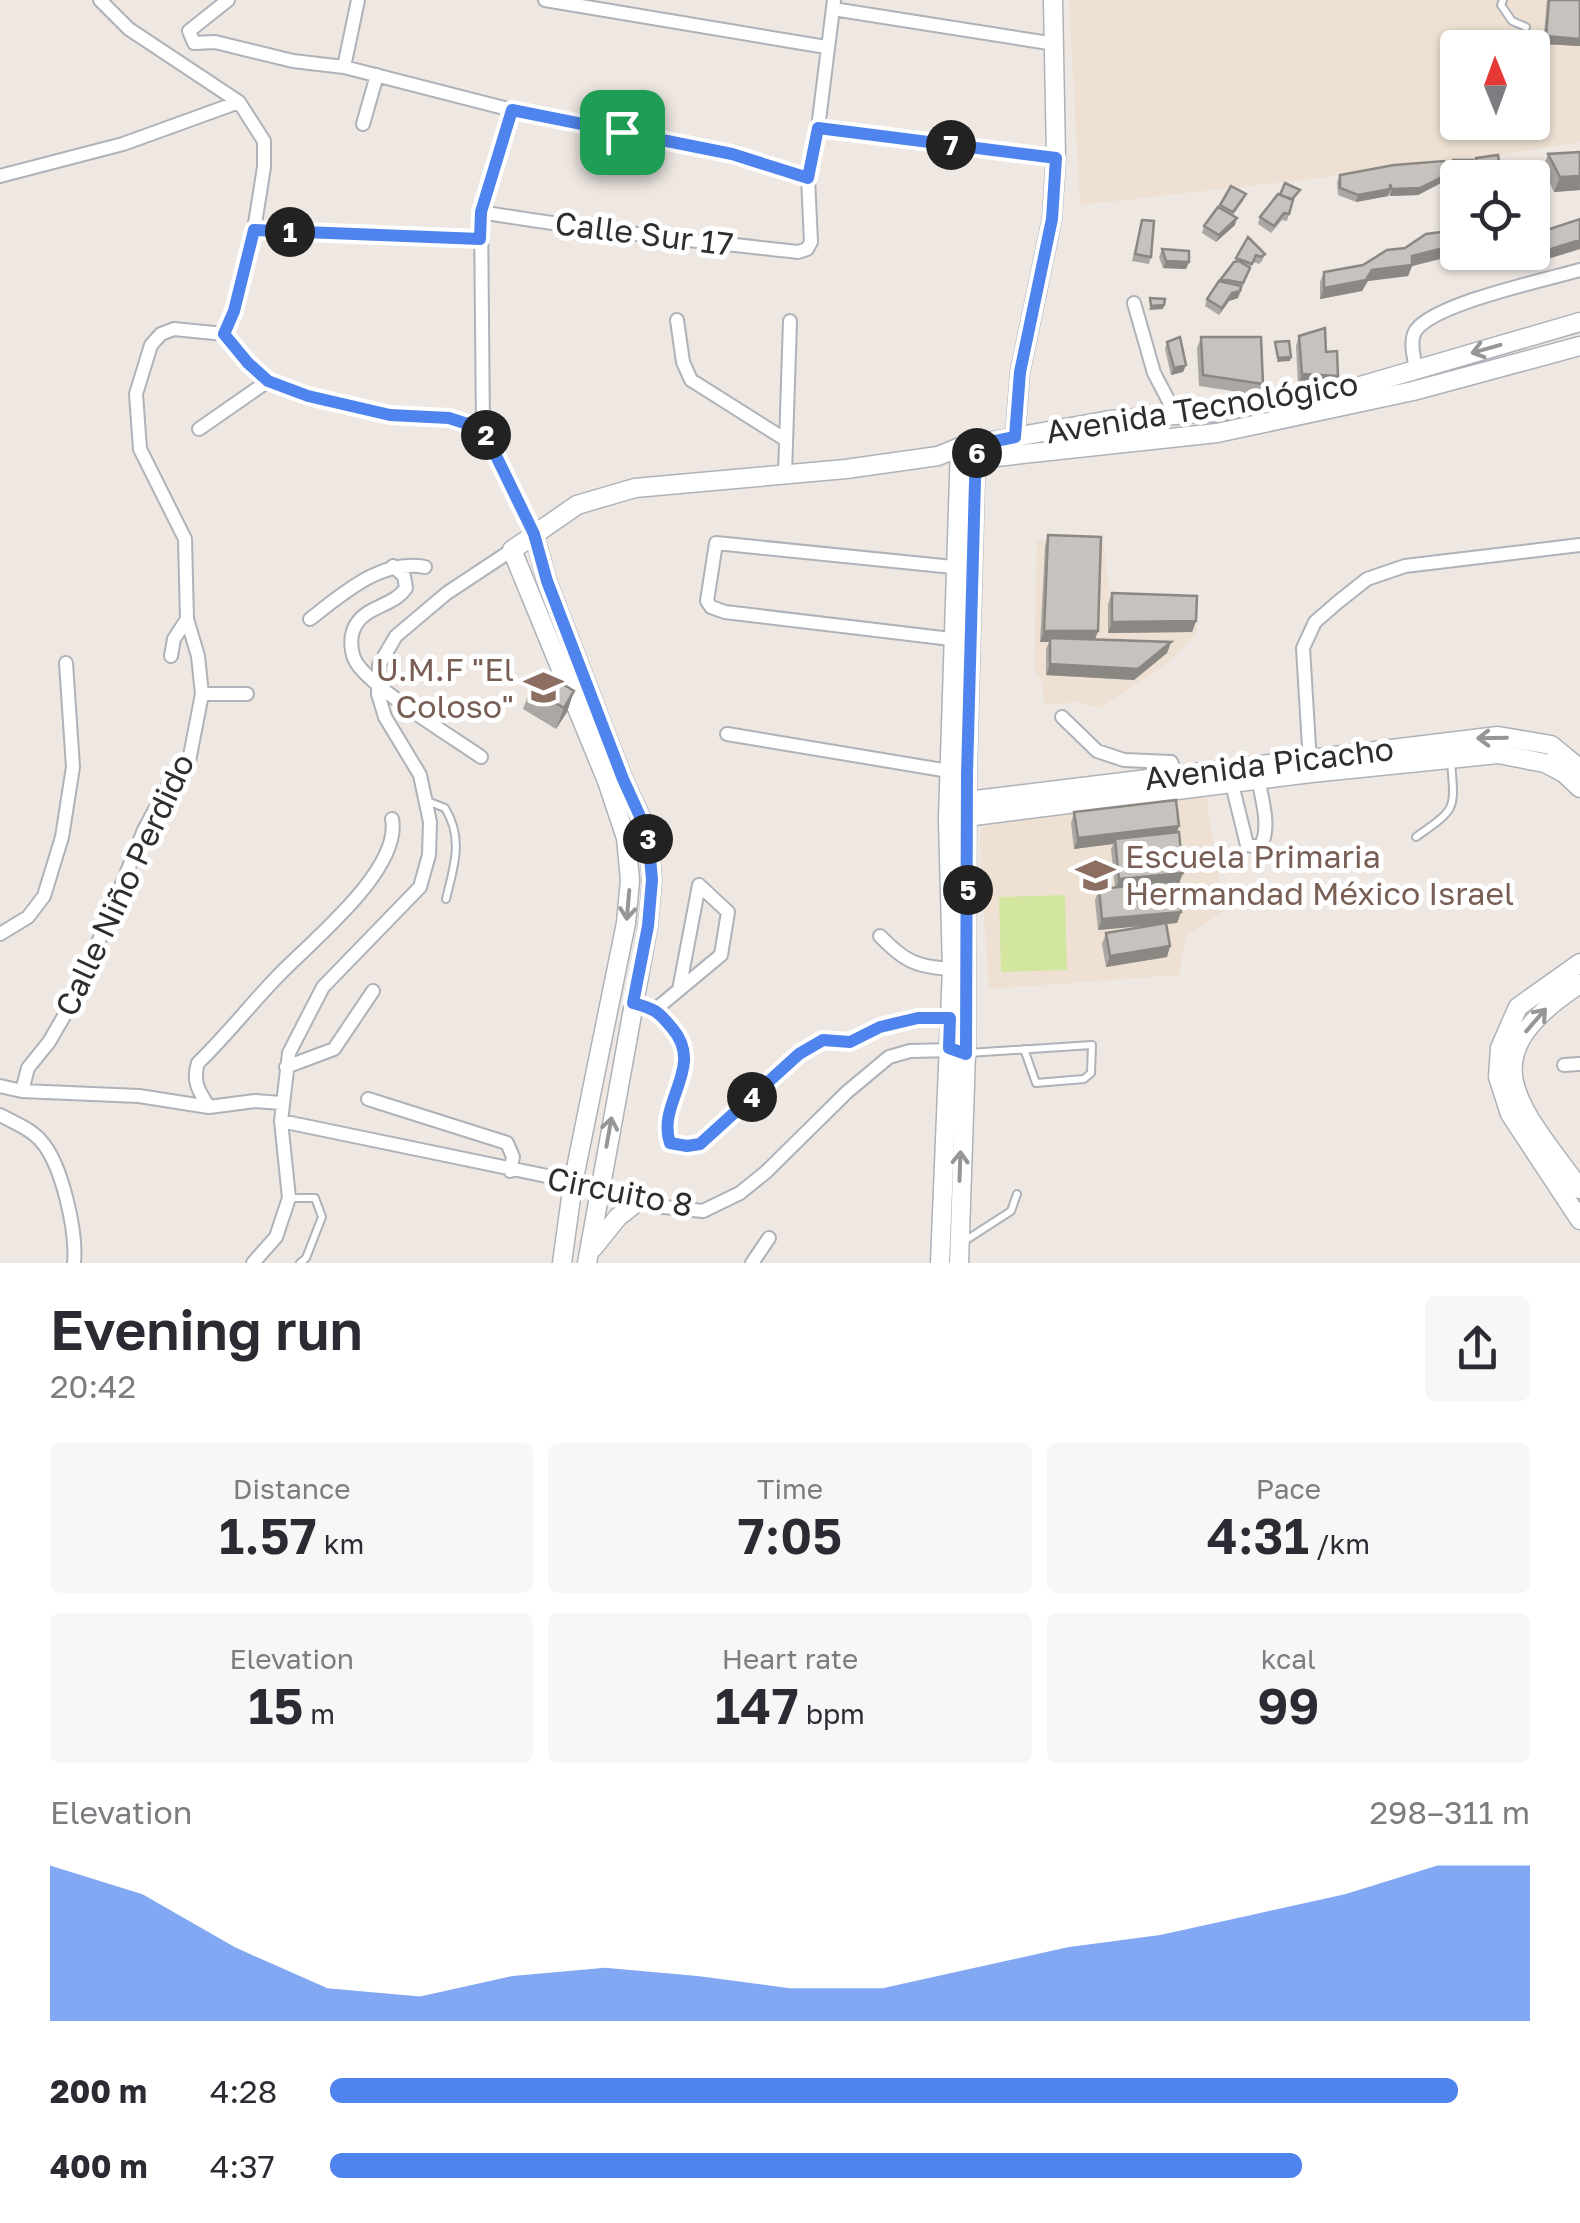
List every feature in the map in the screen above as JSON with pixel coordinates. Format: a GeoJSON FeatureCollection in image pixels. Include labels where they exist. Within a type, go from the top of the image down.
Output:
{"type":"FeatureCollection","features":[{"type":"Feature","properties":{"kind":"main road"},"geometry":{"type":"LineString","coordinates":[[1015,437],[1020,372],[1052,219],[1056,158],[1054,0]]}},
{"type":"Feature","properties":{"kind":"main road","name":"Avenida Tecnológico"},"geometry":{"type":"LineString","coordinates":[[968,453],[1015,437],[1110,420],[1214,412],[1350,389],[1580,322]]}},
{"type":"Feature","properties":{"kind":"main road","name":"Avenida Tecnológico"},"geometry":{"type":"LineString","coordinates":[[512,550],[577,506],[635,488],[968,453],[1217,433],[1413,390],[1580,346]]}},
{"type":"Feature","properties":{"kind":"main road"},"geometry":{"type":"LineString","coordinates":[[958,1254],[958,1051],[968,809],[958,772],[951,639],[954,567],[968,453]]}},
{"type":"Feature","properties":{"kind":"main road"},"geometry":{"type":"LineString","coordinates":[[940,1263],[938,1245],[958,1051],[950,1018],[948,810],[958,772],[974,482],[968,453]]}},
{"type":"Feature","properties":{"kind":"main road"},"geometry":{"type":"LineString","coordinates":[[534,534],[547,581],[648,834],[652,880],[648,926],[587,1260]]}},
{"type":"Feature","properties":{"kind":"main road"},"geometry":{"type":"LineString","coordinates":[[512,550],[593,746],[626,838],[630,880],[626,924],[574,1183],[562,1263]]}},
{"type":"Feature","properties":{"kind":"main road","name":"Avenida Picacho"},"geometry":{"type":"LineString","coordinates":[[948,810],[1230,776],[1498,736],[1551,745],[1580,769]]}},
{"type":"Feature","properties":{"kind":"main road","name":"Avenida Picacho"},"geometry":{"type":"LineString","coordinates":[[1310,765],[1498,754],[1525,757],[1555,768],[1580,788]]}},
{"type":"Feature","properties":{"kind":"main road","name":"Avenida Picacho"},"geometry":{"type":"LineString","coordinates":[[968,809],[1177,775],[1230,776]]}},
{"type":"Feature","properties":{"kind":"main road"},"geometry":{"type":"LineString","coordinates":[[1580,963],[1518,1008],[1500,1048],[1498,1077],[1510,1114],[1580,1220]]}},
{"type":"Feature","properties":{"kind":"main road"},"geometry":{"type":"LineString","coordinates":[[1580,984],[1531,1020],[1514,1054],[1512,1071],[1517,1101],[1580,1189]]}},
{"type":"Feature","properties":{"kind":"main road"},"geometry":{"type":"LineString","coordinates":[[587,1260],[604,1231],[641,1199]]}},
{"type":"Feature","properties":{"kind":"street"},"geometry":{"type":"LineString","coordinates":[[100,0],[152,46],[239,102],[264,141],[254,230],[234,311],[224,334],[248,363],[268,381],[308,396],[390,415],[449,418],[483,429]]}},
{"type":"Feature","properties":{"kind":"street"},"geometry":{"type":"LineString","coordinates":[[228,0],[189,31],[194,44],[215,42],[344,67],[512,110],[732,154],[808,178],[833,4],[1055,44]]}},
{"type":"Feature","properties":{"kind":"street"},"geometry":{"type":"LineString","coordinates":[[344,67],[358,0]]}},
{"type":"Feature","properties":{"kind":"street"},"geometry":{"type":"LineString","coordinates":[[545,0],[826,47]]}},
{"type":"Feature","properties":{"kind":"street"},"geometry":{"type":"LineString","coordinates":[[363,124],[377,75]]}},
{"type":"Feature","properties":{"kind":"street"},"geometry":{"type":"LineString","coordinates":[[0,176],[122,144],[239,102]]}},
{"type":"Feature","properties":{"kind":"street"},"geometry":{"type":"LineString","coordinates":[[512,110],[481,212],[483,429],[534,534]]}},
{"type":"Feature","properties":{"kind":"street"},"geometry":{"type":"LineString","coordinates":[[818,128],[1056,158]]}},
{"type":"Feature","properties":{"kind":"street","name":"Calle Sur 17"},"geometry":{"type":"LineString","coordinates":[[481,212],[798,252],[807,250],[811,242],[808,178]]}},
{"type":"Feature","properties":{"kind":"street"},"geometry":{"type":"LineString","coordinates":[[254,230],[480,239]]}},
{"type":"Feature","properties":{"kind":"street"},"geometry":{"type":"LineString","coordinates":[[1416,369],[1412,346],[1416,330],[1435,316],[1580,270]]}},
{"type":"Feature","properties":{"kind":"street"},"geometry":{"type":"LineString","coordinates":[[1134,303],[1154,373],[1176,416]]}},
{"type":"Feature","properties":{"kind":"street"},"geometry":{"type":"LineString","coordinates":[[678,320],[682,362],[691,380],[786,440]]}},
{"type":"Feature","properties":{"kind":"street"},"geometry":{"type":"LineString","coordinates":[[785,474],[790,321]]}},
{"type":"Feature","properties":{"kind":"street","name":"Calle Niño Perdido"},"geometry":{"type":"LineString","coordinates":[[22,1091],[28,1068],[50,1042],[78,992],[144,830],[167,787],[189,762],[202,694],[198,656],[187,619],[185,539],[140,448],[136,394],[151,345],[162,334],[174,329],[224,334]]}},
{"type":"Feature","properties":{"kind":"street"},"geometry":{"type":"LineString","coordinates":[[199,429],[268,381]]}},
{"type":"Feature","properties":{"kind":"street"},"geometry":{"type":"LineString","coordinates":[[951,639],[725,612],[710,607],[708,601],[716,543],[954,567]]}},
{"type":"Feature","properties":{"kind":"street"},"geometry":{"type":"LineString","coordinates":[[1310,765],[1303,648],[1315,622],[1367,579],[1406,566],[1580,545]]}},
{"type":"Feature","properties":{"kind":"street"},"geometry":{"type":"LineString","coordinates":[[253,1263],[276,1237],[289,1198],[281,1121],[289,1053],[323,987],[420,887],[429,855],[430,822],[420,775],[386,717],[378,665],[396,636],[447,593],[512,550]]}},
{"type":"Feature","properties":{"kind":"street"},"geometry":{"type":"LineString","coordinates":[[393,566],[404,576],[406,588],[400,597],[368,611],[354,628],[356,663],[481,757]]}},
{"type":"Feature","properties":{"kind":"street"},"geometry":{"type":"LineString","coordinates":[[310,619],[351,588],[393,566],[425,567]]}},
{"type":"Feature","properties":{"kind":"street"},"geometry":{"type":"LineString","coordinates":[[171,656],[174,639],[187,619]]}},
{"type":"Feature","properties":{"kind":"street"},"geometry":{"type":"LineString","coordinates":[[0,934],[28,917],[44,896],[62,837],[74,767],[66,663]]}},
{"type":"Feature","properties":{"kind":"street"},"geometry":{"type":"LineString","coordinates":[[202,694],[247,694]]}},
{"type":"Feature","properties":{"kind":"street"},"geometry":{"type":"LineString","coordinates":[[1062,717],[1098,751],[1124,760],[1171,762],[1177,775]]}},
{"type":"Feature","properties":{"kind":"street"},"geometry":{"type":"LineString","coordinates":[[727,734],[958,772]]}},
{"type":"Feature","properties":{"kind":"street"},"geometry":{"type":"LineString","coordinates":[[1230,776],[1247,846],[1260,847],[1265,828],[1257,772]]}},
{"type":"Feature","properties":{"kind":"street"},"geometry":{"type":"LineString","coordinates":[[209,1107],[198,1091],[198,1063],[276,977],[354,901],[382,862],[395,834],[392,819]]}},
{"type":"Feature","properties":{"kind":"street"},"geometry":{"type":"LineString","coordinates":[[633,1003],[656,1009],[679,991],[721,955],[728,912],[699,885],[679,991]]}},
{"type":"Feature","properties":{"kind":"street"},"geometry":{"type":"LineString","coordinates":[[880,936],[897,954],[920,967],[952,969]]}},
{"type":"Feature","properties":{"kind":"street"},"geometry":{"type":"LineString","coordinates":[[286,1067],[334,1049],[374,991]]}},
{"type":"Feature","properties":{"kind":"street","name":"Circuito 8"},"geometry":{"type":"LineString","coordinates":[[656,1009],[685,1049],[666,1130],[670,1143],[687,1146],[700,1144],[799,1054],[823,1040],[850,1042],[880,1027],[918,1018],[950,1018]]}},
{"type":"Feature","properties":{"kind":"street","name":"Circuito 8"},"geometry":{"type":"LineString","coordinates":[[281,1121],[600,1188],[664,1207],[702,1211],[740,1193],[889,1057],[910,1051],[958,1051]]}},
{"type":"Feature","properties":{"kind":"street"},"geometry":{"type":"LineString","coordinates":[[1564,1065],[1580,1064]]}},
{"type":"Feature","properties":{"kind":"street"},"geometry":{"type":"LineString","coordinates":[[0,1086],[22,1091],[99,1092],[209,1107],[255,1101],[282,1103]]}},
{"type":"Feature","properties":{"kind":"street"},"geometry":{"type":"LineString","coordinates":[[368,1099],[507,1143],[513,1157],[510,1171]]}},
{"type":"Feature","properties":{"kind":"street"},"geometry":{"type":"LineString","coordinates":[[0,1114],[38,1138],[53,1159],[74,1234],[74,1263]]}},
{"type":"Feature","properties":{"kind":"street"},"geometry":{"type":"LineString","coordinates":[[752,1263],[769,1238]]}},
{"type":"Feature","properties":{"kind":"lane"},"geometry":{"type":"LineString","coordinates":[[1503,0],[1501,6],[1512,21],[1526,27]]}},
{"type":"Feature","properties":{"kind":"lane"},"geometry":{"type":"LineString","coordinates":[[1416,837],[1448,815],[1454,802],[1451,759]]}},
{"type":"Feature","properties":{"kind":"lane"},"geometry":{"type":"LineString","coordinates":[[426,801],[445,808],[457,836],[458,854],[446,899]]}},
{"type":"Feature","properties":{"kind":"lane"},"geometry":{"type":"LineString","coordinates":[[958,1051],[1092,1044],[1091,1073],[1084,1079],[1036,1082],[1024,1049]]}},
{"type":"Feature","properties":{"kind":"lane"},"geometry":{"type":"LineString","coordinates":[[958,1254],[1011,1211],[1017,1194]]}},
{"type":"Feature","properties":{"kind":"lane"},"geometry":{"type":"LineString","coordinates":[[289,1198],[315,1198],[322,1218],[306,1258],[300,1263]]}},
{"type":"Feature","properties":{"kind":"shaded area"},"geometry":{"type":"Polygon","coordinates":[[[1069,0],[1580,0],[1580,142],[1469,160],[1440,160],[1440,164],[1080,205],[1069,0]]]}},
{"type":"Feature","properties":{"kind":"shaded area"},"geometry":{"type":"Polygon","coordinates":[[[1037,540],[1104,543],[1109,592],[1196,599],[1197,633],[1168,663],[1100,708],[1078,702],[1045,705],[1041,680],[1034,672],[1037,540]]]}},
{"type":"Feature","properties":{"kind":"shaded area","name":"Escuela Primaria Hermandad México Israel"},"geometry":{"type":"Polygon","coordinates":[[[1205,789],[1224,911],[1186,936],[1179,975],[989,989],[979,837],[985,824],[1205,789]]]}},
{"type":"Feature","properties":{"kind":"green space"},"geometry":{"type":"Polygon","coordinates":[[[1065,895],[1067,970],[1001,972],[999,897],[1065,895]]]}},
{"type":"Feature","properties":{"kind":"building"},"geometry":{"type":"Polygon","coordinates":[[[1549,0],[1580,0],[1580,39],[1550,36],[1550,30],[1546,30],[1549,0]]]}},
{"type":"Feature","properties":{"kind":"building"},"geometry":{"type":"Polygon","coordinates":[[[1580,152],[1580,176],[1560,177],[1548,154],[1580,152]]]}},
{"type":"Feature","properties":{"kind":"building"},"geometry":{"type":"Polygon","coordinates":[[[1498,155],[1499,160],[1476,160],[1498,155]]]}},
{"type":"Feature","properties":{"kind":"building"},"geometry":{"type":"Polygon","coordinates":[[[1440,161],[1440,178],[1420,188],[1392,189],[1390,184],[1390,189],[1358,195],[1340,188],[1340,175],[1440,161]]]}},
{"type":"Feature","properties":{"kind":"building"},"geometry":{"type":"Polygon","coordinates":[[[1285,183],[1300,190],[1292,199],[1280,195],[1285,183]]]}},
{"type":"Feature","properties":{"kind":"building"},"geometry":{"type":"Polygon","coordinates":[[[1231,186],[1246,194],[1233,212],[1220,205],[1231,186]]]}},
{"type":"Feature","properties":{"kind":"building"},"geometry":{"type":"Polygon","coordinates":[[[1278,194],[1293,200],[1289,214],[1284,213],[1274,226],[1260,217],[1278,194]]]}},
{"type":"Feature","properties":{"kind":"building"},"geometry":{"type":"Polygon","coordinates":[[[1218,207],[1237,218],[1219,235],[1204,226],[1218,207]]]}},
{"type":"Feature","properties":{"kind":"building"},"geometry":{"type":"Polygon","coordinates":[[[1580,219],[1580,240],[1550,249],[1550,229],[1580,219]]]}},
{"type":"Feature","properties":{"kind":"building"},"geometry":{"type":"Polygon","coordinates":[[[1142,220],[1154,221],[1151,257],[1135,254],[1142,220]]]}},
{"type":"Feature","properties":{"kind":"building"},"geometry":{"type":"Polygon","coordinates":[[[1440,232],[1440,249],[1412,256],[1412,265],[1372,270],[1366,280],[1324,288],[1324,272],[1363,265],[1387,250],[1405,248],[1426,234],[1440,232]]]}},
{"type":"Feature","properties":{"kind":"building"},"geometry":{"type":"Polygon","coordinates":[[[1248,237],[1265,254],[1256,255],[1252,264],[1236,258],[1248,237]]]}},
{"type":"Feature","properties":{"kind":"building"},"geometry":{"type":"Polygon","coordinates":[[[1162,249],[1189,251],[1189,262],[1166,261],[1162,249]]]}},
{"type":"Feature","properties":{"kind":"building"},"geometry":{"type":"Polygon","coordinates":[[[1234,262],[1250,268],[1243,283],[1221,279],[1234,262]]]}},
{"type":"Feature","properties":{"kind":"building"},"geometry":{"type":"Polygon","coordinates":[[[1219,281],[1241,286],[1222,308],[1207,299],[1219,281]]]}},
{"type":"Feature","properties":{"kind":"building"},"geometry":{"type":"Polygon","coordinates":[[[1150,298],[1165,299],[1164,305],[1151,306],[1150,298]]]}},
{"type":"Feature","properties":{"kind":"building"},"geometry":{"type":"Polygon","coordinates":[[[1325,328],[1326,352],[1337,351],[1338,376],[1302,374],[1299,336],[1325,328]]]}},
{"type":"Feature","properties":{"kind":"building"},"geometry":{"type":"Polygon","coordinates":[[[1180,337],[1186,365],[1174,368],[1167,342],[1180,337]]]}},
{"type":"Feature","properties":{"kind":"building"},"geometry":{"type":"Polygon","coordinates":[[[1201,337],[1261,337],[1263,384],[1203,375],[1201,337]]]}},
{"type":"Feature","properties":{"kind":"building"},"geometry":{"type":"Polygon","coordinates":[[[1289,341],[1291,357],[1278,358],[1275,342],[1289,341]]]}},
{"type":"Feature","properties":{"kind":"building"},"geometry":{"type":"Polygon","coordinates":[[[1048,535],[1101,537],[1098,631],[1044,631],[1048,535]]]}},
{"type":"Feature","properties":{"kind":"building"},"geometry":{"type":"Polygon","coordinates":[[[1112,593],[1197,596],[1196,621],[1112,622],[1112,593]]]}},
{"type":"Feature","properties":{"kind":"building"},"geometry":{"type":"Polygon","coordinates":[[[1050,638],[1171,642],[1138,669],[1050,664],[1050,638]]]}},
{"type":"Feature","properties":{"kind":"building"},"geometry":{"type":"Polygon","coordinates":[[[541,671],[574,691],[564,708],[531,688],[541,671]]]}},
{"type":"Feature","properties":{"kind":"building"},"geometry":{"type":"Polygon","coordinates":[[[1176,800],[1179,826],[1078,838],[1074,812],[1176,800]]]}},
{"type":"Feature","properties":{"kind":"building"},"geometry":{"type":"Polygon","coordinates":[[[1179,832],[1183,873],[1119,879],[1115,839],[1179,832]]]}},
{"type":"Feature","properties":{"kind":"building"},"geometry":{"type":"Polygon","coordinates":[[[1178,881],[1181,912],[1102,919],[1099,889],[1178,881]]]}},
{"type":"Feature","properties":{"kind":"building"},"geometry":{"type":"Polygon","coordinates":[[[1166,923],[1170,946],[1110,956],[1106,933],[1166,923]]]}},
{"type":"Feature","properties":{"kind":"place","name":"U.M.F \"El Coloso\""},"geometry":{"type":"Point","coordinates":[544,688]}},
{"type":"Feature","properties":{"kind":"place","name":"Escuela Primaria Hermandad México Israel"},"geometry":{"type":"Point","coordinates":[1095,875]}},
{"type":"Feature","properties":{"kind":"route"},"geometry":{"type":"LineString","coordinates":[[512,110],[622,132],[732,154],[808,178],[818,128],[1056,158],[1052,219],[1020,372],[1015,437],[976,445],[967,774],[966,1054],[949,1048],[950,1018],[918,1018],[880,1027],[850,1042],[823,1040],[799,1054],[700,1144],[687,1146],[670,1143],[666,1130],[685,1060],[682,1040],[656,1009],[633,1003],[648,926],[652,880],[648,834],[547,581],[534,534],[483,429],[449,418],[390,415],[308,396],[268,381],[224,334],[234,311],[254,230],[480,239],[481,212],[512,110]]}}]}
